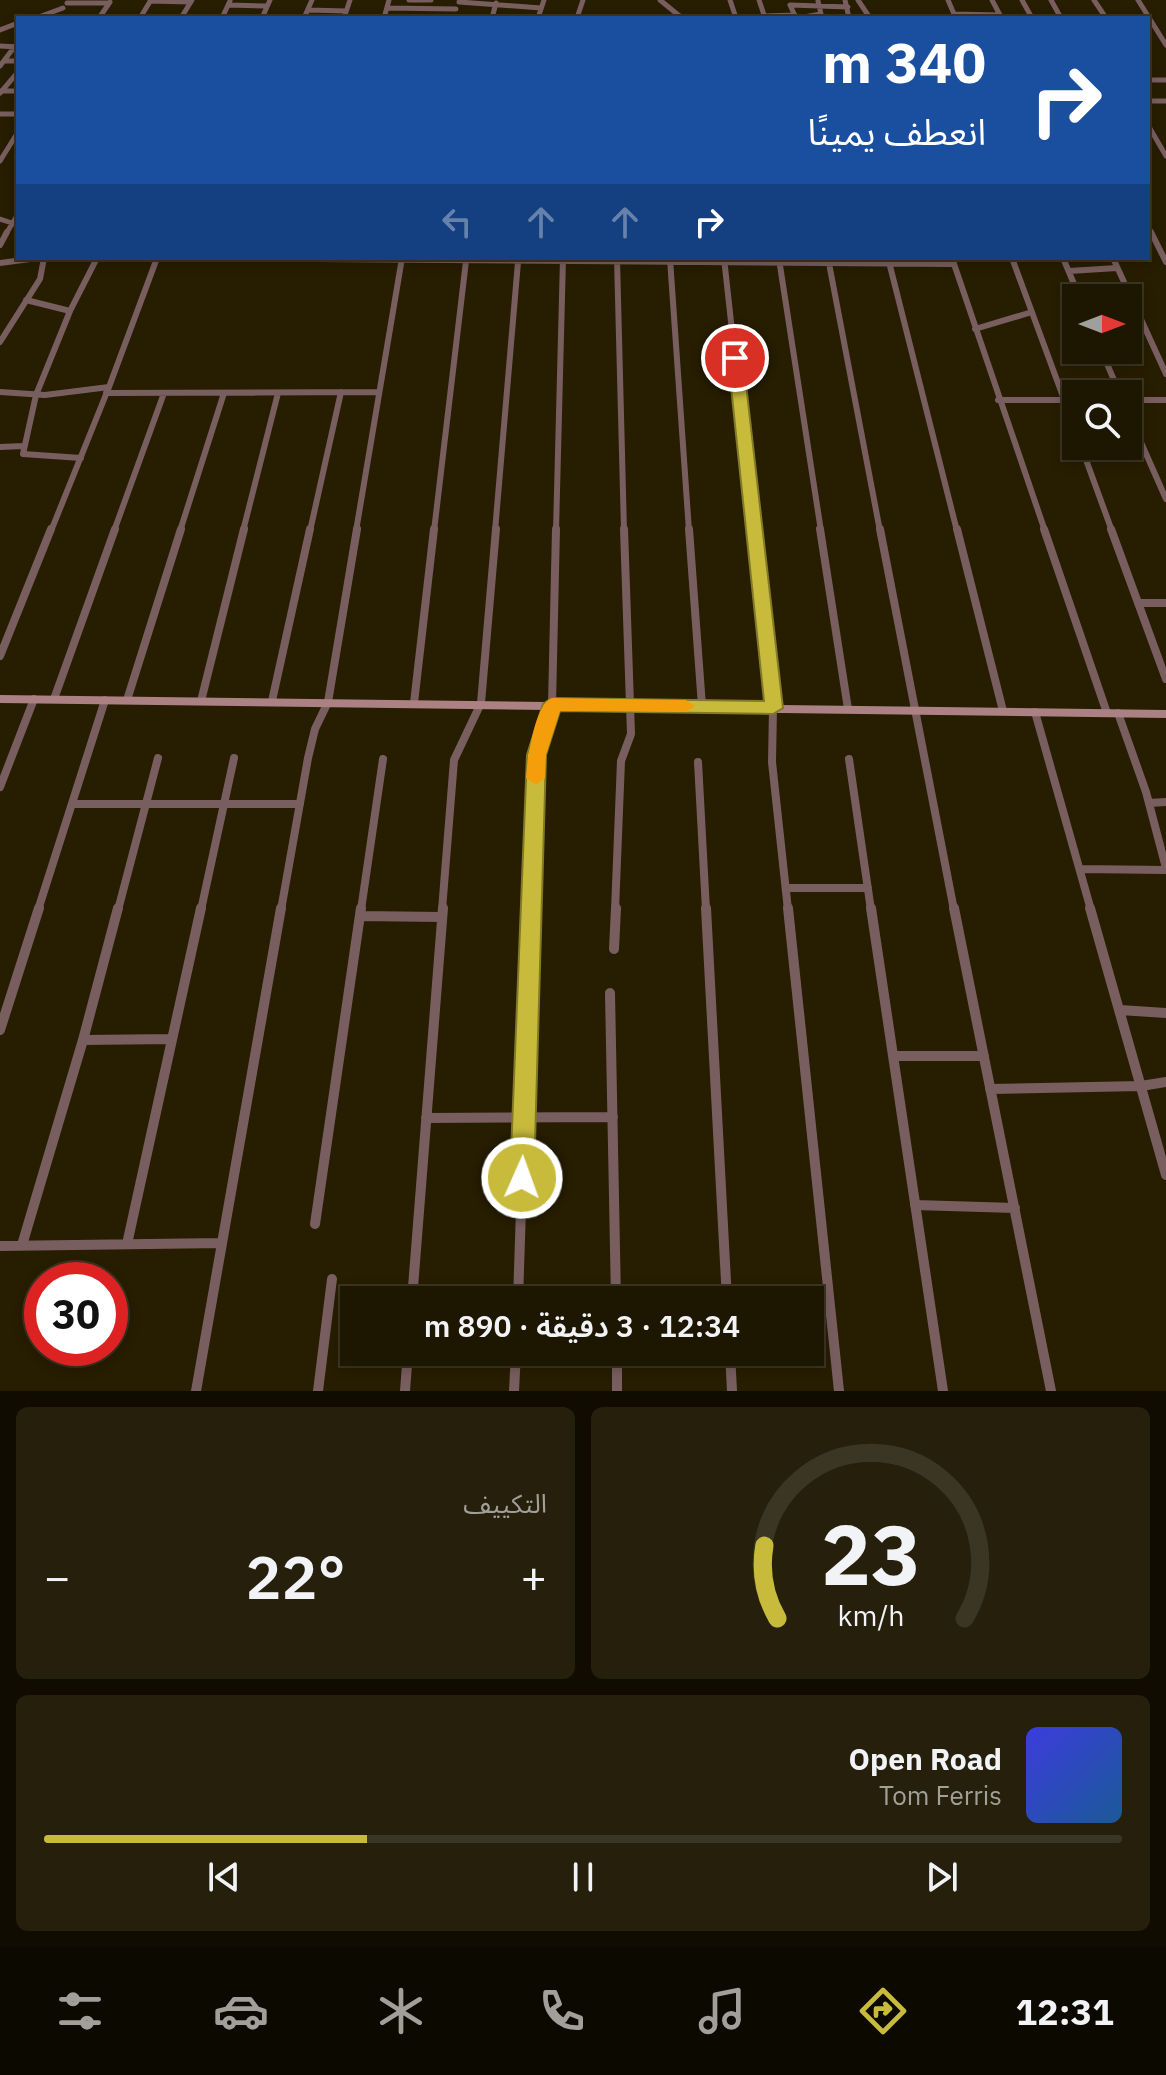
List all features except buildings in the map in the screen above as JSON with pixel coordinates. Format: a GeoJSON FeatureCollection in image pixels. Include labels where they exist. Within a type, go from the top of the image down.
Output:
{"type":"FeatureCollection","features":[{"type":"Feature","properties":{"kind":"street"},"geometry":{"type":"LineString","coordinates":[[151,0],[191,1]]}},
{"type":"Feature","properties":{"kind":"street"},"geometry":{"type":"LineString","coordinates":[[305,16],[312,0]]}},
{"type":"Feature","properties":{"kind":"street"},"geometry":{"type":"LineString","coordinates":[[345,16],[350,0]]}},
{"type":"Feature","properties":{"kind":"street"},"geometry":{"type":"LineString","coordinates":[[385,16],[389,0]]}},
{"type":"Feature","properties":{"kind":"street"},"geometry":{"type":"LineString","coordinates":[[409,0],[431,0],[426,16]]}},
{"type":"Feature","properties":{"kind":"street"},"geometry":{"type":"LineString","coordinates":[[539,16],[544,0]]}},
{"type":"Feature","properties":{"kind":"street"},"geometry":{"type":"LineString","coordinates":[[660,0],[680,16]]}},
{"type":"Feature","properties":{"kind":"street"},"geometry":{"type":"LineString","coordinates":[[845,0],[849,16]]}},
{"type":"Feature","properties":{"kind":"street"},"geometry":{"type":"LineString","coordinates":[[948,0],[954,14],[985,16]]}},
{"type":"Feature","properties":{"kind":"street"},"geometry":{"type":"LineString","coordinates":[[454,16],[459,1],[505,2],[541,8]]}},
{"type":"Feature","properties":{"kind":"street"},"geometry":{"type":"LineString","coordinates":[[40,16],[66,4],[110,2]]}},
{"type":"Feature","properties":{"kind":"street"},"geometry":{"type":"LineString","coordinates":[[789,2],[848,7]]}},
{"type":"Feature","properties":{"kind":"street"},"geometry":{"type":"LineString","coordinates":[[229,3],[268,3]]}},
{"type":"Feature","properties":{"kind":"street"},"geometry":{"type":"LineString","coordinates":[[493,16],[496,3]]}},
{"type":"Feature","properties":{"kind":"street"},"geometry":{"type":"LineString","coordinates":[[805,16],[821,14],[819,3]]}},
{"type":"Feature","properties":{"kind":"street"},"geometry":{"type":"LineString","coordinates":[[387,8],[456,9]]}},
{"type":"Feature","properties":{"kind":"street"},"geometry":{"type":"LineString","coordinates":[[308,10],[346,11]]}},
{"type":"Feature","properties":{"kind":"street"},"geometry":{"type":"LineString","coordinates":[[1151,26],[1166,26]]}},
{"type":"Feature","properties":{"kind":"street"},"geometry":{"type":"LineString","coordinates":[[1151,26],[1166,45]]}},
{"type":"Feature","properties":{"kind":"street"},"geometry":{"type":"LineString","coordinates":[[0,46],[16,47]]}},
{"type":"Feature","properties":{"kind":"street"},"geometry":{"type":"LineString","coordinates":[[2,63],[16,47]]}},
{"type":"Feature","properties":{"kind":"street"},"geometry":{"type":"LineString","coordinates":[[1,92],[16,74]]}},
{"type":"Feature","properties":{"kind":"street"},"geometry":{"type":"LineString","coordinates":[[1150,128],[1166,156]]}},
{"type":"Feature","properties":{"kind":"street"},"geometry":{"type":"LineString","coordinates":[[0,161],[16,135]]}},
{"type":"Feature","properties":{"kind":"street"},"geometry":{"type":"LineString","coordinates":[[0,245],[16,217]]}},
{"type":"Feature","properties":{"kind":"street"},"geometry":{"type":"LineString","coordinates":[[0,219],[12,223]]}},
{"type":"Feature","properties":{"kind":"street"},"geometry":{"type":"LineString","coordinates":[[1150,231],[1166,262]]}},
{"type":"Feature","properties":{"kind":"street"},"geometry":{"type":"LineString","coordinates":[[0,263],[25,260]]}},
{"type":"Feature","properties":{"kind":"street"},"geometry":{"type":"LineString","coordinates":[[0,342],[3,332],[42,274],[41,260]]}},
{"type":"Feature","properties":{"kind":"street"},"geometry":{"type":"LineString","coordinates":[[81,458],[23,454],[36,395],[70,311],[96,260]]}},
{"type":"Feature","properties":{"kind":"street"},"geometry":{"type":"LineString","coordinates":[[0,656],[81,458],[156,260]]}},
{"type":"Feature","properties":{"kind":"street"},"geometry":{"type":"LineString","coordinates":[[196,1391],[300,804],[315,729],[328,702],[402,260]]}},
{"type":"Feature","properties":{"kind":"street"},"geometry":{"type":"LineString","coordinates":[[456,260],[953,261],[998,400],[1112,713],[1149,803],[1166,869],[1080,869]]}},
{"type":"Feature","properties":{"kind":"street"},"geometry":{"type":"LineString","coordinates":[[518,1286],[536,755],[552,704],[563,260]]}},
{"type":"Feature","properties":{"kind":"street"},"geometry":{"type":"LineString","coordinates":[[614,949],[621,761],[631,734],[617,260]]}},
{"type":"Feature","properties":{"kind":"street"},"geometry":{"type":"LineString","coordinates":[[670,260],[702,706]]}},
{"type":"Feature","properties":{"kind":"street"},"geometry":{"type":"LineString","coordinates":[[725,260],[773,708],[772,762],[839,1391]]}},
{"type":"Feature","properties":{"kind":"street"},"geometry":{"type":"LineString","coordinates":[[1013,260],[1062,394]]}},
{"type":"Feature","properties":{"kind":"street"},"geometry":{"type":"LineString","coordinates":[[1064,260],[1074,284]]}},
{"type":"Feature","properties":{"kind":"street"},"geometry":{"type":"LineString","coordinates":[[1114,260],[1166,374]]}},
{"type":"Feature","properties":{"kind":"street"},"geometry":{"type":"LineString","coordinates":[[414,703],[466,261]]}},
{"type":"Feature","properties":{"kind":"street"},"geometry":{"type":"LineString","coordinates":[[780,261],[848,709]]}},
{"type":"Feature","properties":{"kind":"street"},"geometry":{"type":"LineString","coordinates":[[828,261],[914,710],[1051,1391]]}},
{"type":"Feature","properties":{"kind":"street"},"geometry":{"type":"LineString","coordinates":[[889,261],[1003,711]]}},
{"type":"Feature","properties":{"kind":"street"},"geometry":{"type":"LineString","coordinates":[[413,1286],[454,760],[481,703],[518,262]]}},
{"type":"Feature","properties":{"kind":"street"},"geometry":{"type":"LineString","coordinates":[[1069,271],[1117,268]]}},
{"type":"Feature","properties":{"kind":"street"},"geometry":{"type":"LineString","coordinates":[[26,300],[70,311]]}},
{"type":"Feature","properties":{"kind":"street"},"geometry":{"type":"LineString","coordinates":[[975,329],[1032,312]]}},
{"type":"Feature","properties":{"kind":"street"},"geometry":{"type":"LineString","coordinates":[[0,392],[36,395],[107,390],[164,393],[378,392]]}},
{"type":"Feature","properties":{"kind":"street"},"geometry":{"type":"LineString","coordinates":[[272,701],[341,392]]}},
{"type":"Feature","properties":{"kind":"street"},"geometry":{"type":"LineString","coordinates":[[54,699],[164,393]]}},
{"type":"Feature","properties":{"kind":"street"},"geometry":{"type":"LineString","coordinates":[[127,700],[224,393]]}},
{"type":"Feature","properties":{"kind":"street"},"geometry":{"type":"LineString","coordinates":[[201,701],[278,393]]}},
{"type":"Feature","properties":{"kind":"street"},"geometry":{"type":"LineString","coordinates":[[998,400],[1062,400]]}},
{"type":"Feature","properties":{"kind":"street"},"geometry":{"type":"LineString","coordinates":[[1142,400],[1166,400]]}},
{"type":"Feature","properties":{"kind":"street"},"geometry":{"type":"LineString","coordinates":[[1142,445],[1166,499]]}},
{"type":"Feature","properties":{"kind":"street"},"geometry":{"type":"LineString","coordinates":[[0,447],[24,446]]}},
{"type":"Feature","properties":{"kind":"street"},"geometry":{"type":"LineString","coordinates":[[1086,460],[1166,679]]}},
{"type":"Feature","properties":{"kind":"street"},"geometry":{"type":"LineString","coordinates":[[1138,603],[1166,603]]}},
{"type":"Feature","properties":{"kind":"street"},"geometry":{"type":"LineString","coordinates":[[0,699],[1166,714]]}},
{"type":"Feature","properties":{"kind":"street"},"geometry":{"type":"LineString","coordinates":[[0,787],[34,699]]}},
{"type":"Feature","properties":{"kind":"street"},"geometry":{"type":"LineString","coordinates":[[0,1030],[105,700]]}},
{"type":"Feature","properties":{"kind":"street"},"geometry":{"type":"LineString","coordinates":[[1035,712],[1166,1175]]}},
{"type":"Feature","properties":{"kind":"street"},"geometry":{"type":"LineString","coordinates":[[22,1245],[83,1040],[158,758]]}},
{"type":"Feature","properties":{"kind":"street"},"geometry":{"type":"LineString","coordinates":[[127,1244],[234,758]]}},
{"type":"Feature","properties":{"kind":"street"},"geometry":{"type":"LineString","coordinates":[[315,1224],[383,759]]}},
{"type":"Feature","properties":{"kind":"street"},"geometry":{"type":"LineString","coordinates":[[849,759],[943,1391]]}},
{"type":"Feature","properties":{"kind":"street"},"geometry":{"type":"LineString","coordinates":[[698,762],[726,1286]]}},
{"type":"Feature","properties":{"kind":"street"},"geometry":{"type":"LineString","coordinates":[[1149,803],[1166,802]]}},
{"type":"Feature","properties":{"kind":"street"},"geometry":{"type":"LineString","coordinates":[[72,804],[300,804]]}},
{"type":"Feature","properties":{"kind":"street"},"geometry":{"type":"LineString","coordinates":[[786,888],[868,888]]}},
{"type":"Feature","properties":{"kind":"street"},"geometry":{"type":"LineString","coordinates":[[360,916],[442,917]]}},
{"type":"Feature","properties":{"kind":"street"},"geometry":{"type":"LineString","coordinates":[[610,993],[616,1286]]}},
{"type":"Feature","properties":{"kind":"street"},"geometry":{"type":"LineString","coordinates":[[1120,1010],[1166,1013]]}},
{"type":"Feature","properties":{"kind":"street"},"geometry":{"type":"LineString","coordinates":[[83,1040],[172,1039]]}},
{"type":"Feature","properties":{"kind":"street"},"geometry":{"type":"LineString","coordinates":[[893,1056],[984,1056]]}},
{"type":"Feature","properties":{"kind":"street"},"geometry":{"type":"LineString","coordinates":[[990,1089],[1141,1086],[1166,1082]]}},
{"type":"Feature","properties":{"kind":"street"},"geometry":{"type":"LineString","coordinates":[[426,1118],[613,1117]]}},
{"type":"Feature","properties":{"kind":"street"},"geometry":{"type":"LineString","coordinates":[[915,1205],[1015,1208]]}},
{"type":"Feature","properties":{"kind":"street"},"geometry":{"type":"LineString","coordinates":[[0,1246],[222,1243]]}},
{"type":"Feature","properties":{"kind":"street"},"geometry":{"type":"LineString","coordinates":[[318,1391],[332,1279]]}},
{"type":"Feature","properties":{"kind":"street"},"geometry":{"type":"LineString","coordinates":[[405,1391],[407,1366]]}},
{"type":"Feature","properties":{"kind":"street"},"geometry":{"type":"LineString","coordinates":[[514,1391],[515,1366]]}},
{"type":"Feature","properties":{"kind":"street"},"geometry":{"type":"LineString","coordinates":[[617,1366],[617,1391]]}},
{"type":"Feature","properties":{"kind":"street"},"geometry":{"type":"LineString","coordinates":[[731,1366],[732,1391]]}},
{"type":"Feature","properties":{"kind":"slow traffic"},"geometry":{"type":"LineString","coordinates":[[536,778],[536,755],[552,704],[686,706]]}},
{"type":"Feature","properties":{"kind":"route"},"geometry":{"type":"LineString","coordinates":[[522,1178],[536,755],[552,704],[773,708],[735,358]]}}]}
